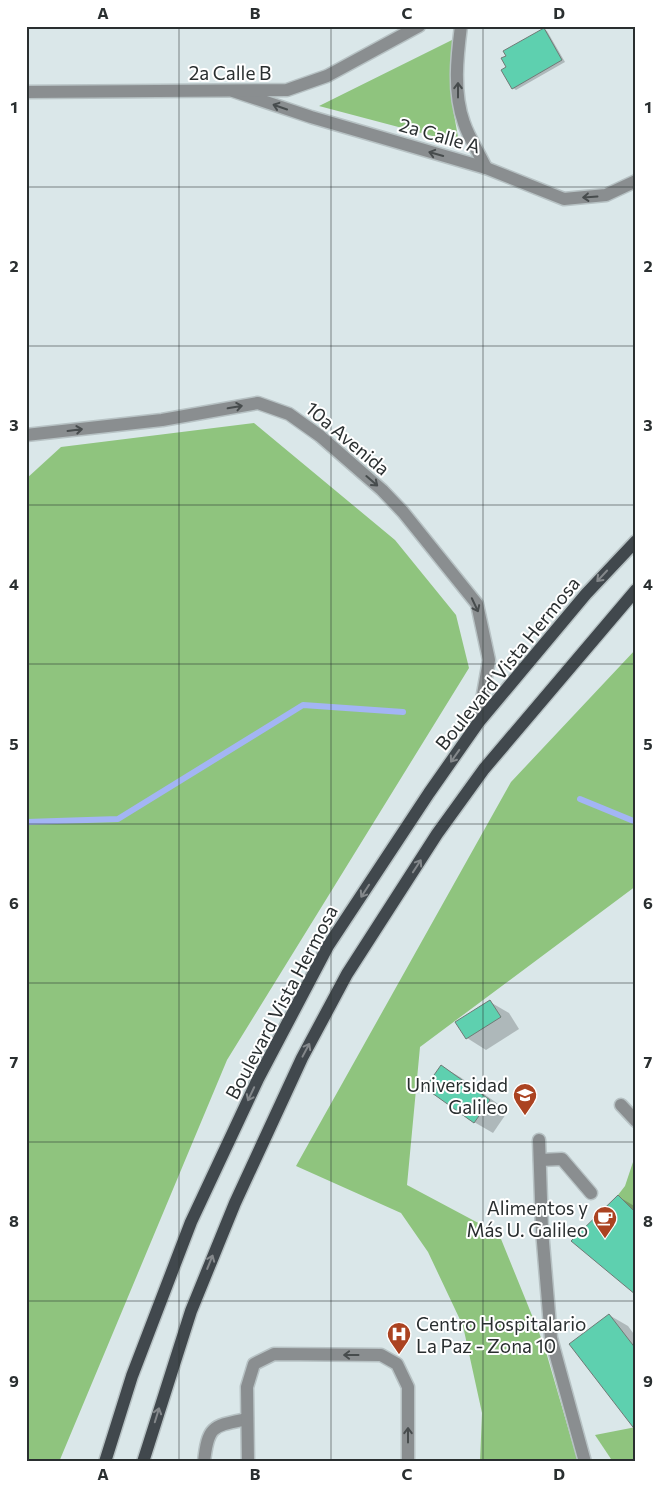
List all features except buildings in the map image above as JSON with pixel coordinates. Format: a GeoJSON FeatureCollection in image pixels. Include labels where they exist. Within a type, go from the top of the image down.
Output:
{"type":"FeatureCollection","features":[{"type":"Feature","properties":{"kind":"main road","name":"Boulevard Vista Hermosa"},"geometry":{"type":"LineString","coordinates":[[105,1462],[132,1376],[192,1222],[258,1079],[328,946],[429,793],[478,723],[586,594],[636,541]]}},
{"type":"Feature","properties":{"kind":"main road"},"geometry":{"type":"LineString","coordinates":[[143,1462],[190,1311],[231,1211],[302,1058],[347,974],[438,834],[484,769],[636,590]]}},
{"type":"Feature","properties":{"kind":"street","name":"2a Calle B"},"geometry":{"type":"LineString","coordinates":[[26,92],[287,90],[328,76],[419,26]]}},
{"type":"Feature","properties":{"kind":"street"},"geometry":{"type":"LineString","coordinates":[[461,26],[458,45],[458,98],[464,123],[486,168]]}},
{"type":"Feature","properties":{"kind":"street","name":"2a Calle A"},"geometry":{"type":"LineString","coordinates":[[233,91],[311,117],[486,168],[564,198],[606,195],[636,182]]}},
{"type":"Feature","properties":{"kind":"street","name":"10a Avenida"},"geometry":{"type":"LineString","coordinates":[[26,435],[162,420],[258,403],[289,414],[320,436],[382,490],[403,512],[477,604],[489,660],[478,723]]}},
{"type":"Feature","properties":{"kind":"street"},"geometry":{"type":"LineString","coordinates":[[621,1105],[636,1121]]}},
{"type":"Feature","properties":{"kind":"street"},"geometry":{"type":"LineString","coordinates":[[539,1140],[542,1230],[551,1338],[585,1462]]}},
{"type":"Feature","properties":{"kind":"street"},"geometry":{"type":"LineString","coordinates":[[540,1160],[562,1159],[591,1193]]}},
{"type":"Feature","properties":{"kind":"street"},"geometry":{"type":"LineString","coordinates":[[248,1462],[247,1387],[254,1364],[274,1354],[284,1354],[381,1355],[397,1364],[408,1387],[408,1462]]}},
{"type":"Feature","properties":{"kind":"street"},"geometry":{"type":"LineString","coordinates":[[204,1462],[206,1443],[215,1427],[247,1419]]}},
{"type":"Feature","properties":{"kind":"green space"},"geometry":{"type":"Polygon","coordinates":[[[452,40],[451,97],[459,143],[319,106],[452,40]]]}},
{"type":"Feature","properties":{"kind":"green space"},"geometry":{"type":"Polygon","coordinates":[[[254,423],[395,540],[456,615],[469,668],[227,1060],[59,1462],[26,1462],[26,479],[61,447],[254,423]]]}},
{"type":"Feature","properties":{"kind":"green space"},"geometry":{"type":"Polygon","coordinates":[[[636,649],[636,886],[420,1047],[407,1185],[499,1234],[544,1345],[578,1462],[480,1462],[482,1413],[463,1326],[428,1252],[401,1213],[296,1166],[511,782],[636,649]]]}},
{"type":"Feature","properties":{"kind":"green space"},"geometry":{"type":"Polygon","coordinates":[[[636,1153],[636,1213],[618,1195],[625,1186],[636,1153]]]}},
{"type":"Feature","properties":{"kind":"green space"},"geometry":{"type":"Polygon","coordinates":[[[636,1427],[636,1462],[613,1462],[595,1435],[636,1427]]]}},
{"type":"Feature","properties":{"kind":"waterway"},"geometry":{"type":"LineString","coordinates":[[26,822],[118,819],[303,705],[403,712]]}},
{"type":"Feature","properties":{"kind":"waterway"},"geometry":{"type":"LineString","coordinates":[[580,799],[636,822]]}},
{"type":"Feature","properties":{"kind":"place","name":"Universidad Galileo"},"geometry":{"type":"Point","coordinates":[525,1116]}},
{"type":"Feature","properties":{"kind":"place","name":"Alimentos y Más U. Galileo"},"geometry":{"type":"Point","coordinates":[605,1239]}},
{"type":"Feature","properties":{"kind":"place","name":"Centro Hospitalario La Paz - Zona 10"},"geometry":{"type":"Point","coordinates":[399,1355]}}]}
